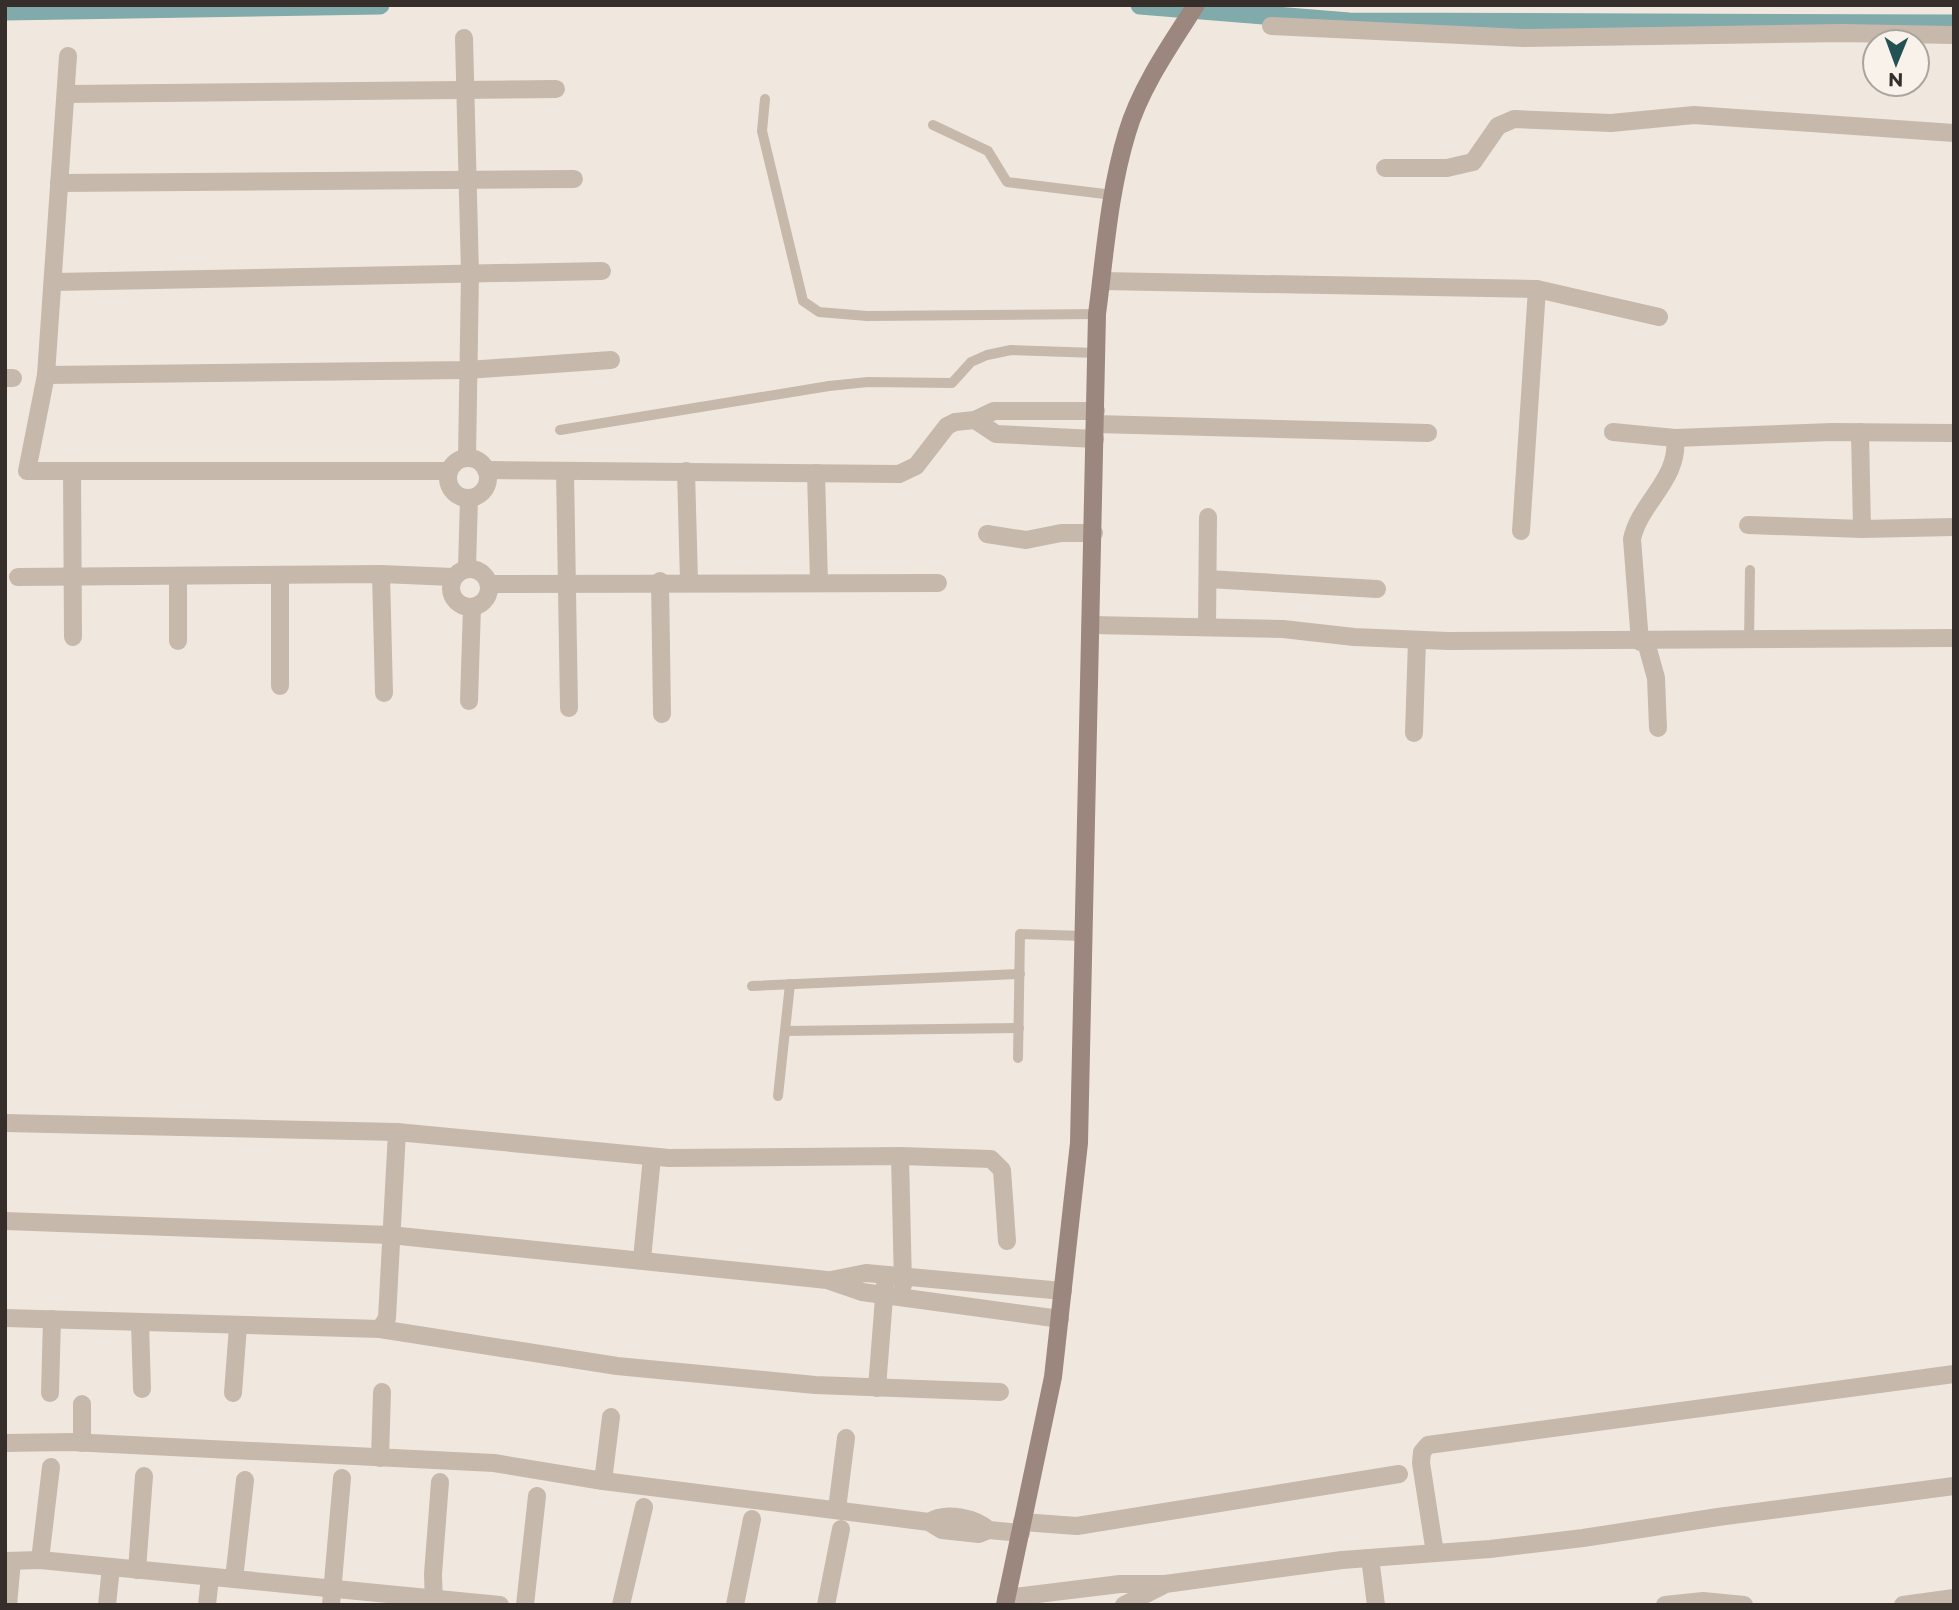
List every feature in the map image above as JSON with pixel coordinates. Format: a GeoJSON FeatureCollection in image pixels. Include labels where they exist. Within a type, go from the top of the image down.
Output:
{"type":"FeatureCollection","features":[{"type":"Feature","properties":{"kind":"street"},"geometry":{"type":"LineString","coordinates":[[1196,5],[1127,131],[1113,195],[1097,314],[1079,1143],[1053,1377],[1006,1601],[1120,1584],[1165,1584],[1370,1558],[1583,1538],[1954,1486]]}},
{"type":"Feature","properties":{"kind":"street"},"geometry":{"type":"LineString","coordinates":[[1271,26],[1523,38],[1841,33],[1954,35]]}},
{"type":"Feature","properties":{"kind":"street"},"geometry":{"type":"LineString","coordinates":[[464,38],[470,274],[467,458]]}},
{"type":"Feature","properties":{"kind":"street"},"geometry":{"type":"LineString","coordinates":[[68,56],[46,375],[27,471],[449,471],[460,460],[467,458],[482,463],[486,470],[486,485],[482,491],[469,498],[461,496],[449,486],[449,471]]}},
{"type":"Feature","properties":{"kind":"street"},"geometry":{"type":"LineString","coordinates":[[67,94],[556,89]]}},
{"type":"Feature","properties":{"kind":"street"},"geometry":{"type":"LineString","coordinates":[[1385,168],[1447,168],[1474,162],[1498,126],[1514,120],[1611,123],[1694,115],[1954,133]]}},
{"type":"Feature","properties":{"kind":"street"},"geometry":{"type":"LineString","coordinates":[[59,183],[574,178]]}},
{"type":"Feature","properties":{"kind":"street"},"geometry":{"type":"LineString","coordinates":[[54,282],[601,271]]}},
{"type":"Feature","properties":{"kind":"street"},"geometry":{"type":"LineString","coordinates":[[1101,281],[1536,289],[1660,317]]}},
{"type":"Feature","properties":{"kind":"street"},"geometry":{"type":"LineString","coordinates":[[1521,531],[1536,289]]}},
{"type":"Feature","properties":{"kind":"street"},"geometry":{"type":"LineString","coordinates":[[46,375],[467,370],[611,360]]}},
{"type":"Feature","properties":{"kind":"street"},"geometry":{"type":"LineString","coordinates":[[486,470],[886,475],[908,471],[947,426],[975,421],[994,411],[1096,424],[1428,433]]}},
{"type":"Feature","properties":{"kind":"street"},"geometry":{"type":"LineString","coordinates":[[975,421],[996,434],[1096,424]]}},
{"type":"Feature","properties":{"kind":"street"},"geometry":{"type":"LineString","coordinates":[[1613,432],[1675,438],[1860,432],[1954,433]]}},
{"type":"Feature","properties":{"kind":"street"},"geometry":{"type":"LineString","coordinates":[[1860,432],[1862,529]]}},
{"type":"Feature","properties":{"kind":"street"},"geometry":{"type":"LineString","coordinates":[[1658,728],[1656,678],[1643,642],[1632,539],[1635,525],[1672,466],[1675,438]]}},
{"type":"Feature","properties":{"kind":"street"},"geometry":{"type":"LineString","coordinates":[[72,471],[73,637]]}},
{"type":"Feature","properties":{"kind":"street"},"geometry":{"type":"LineString","coordinates":[[565,471],[569,708]]}},
{"type":"Feature","properties":{"kind":"street"},"geometry":{"type":"LineString","coordinates":[[686,471],[689,581]]}},
{"type":"Feature","properties":{"kind":"street"},"geometry":{"type":"LineString","coordinates":[[816,473],[818,582]]}},
{"type":"Feature","properties":{"kind":"street"},"geometry":{"type":"LineString","coordinates":[[18,577],[74,578],[280,575],[460,573],[483,573],[489,584],[487,596],[472,607],[461,605],[453,596],[450,585],[460,573],[469,498]]}},
{"type":"Feature","properties":{"kind":"street"},"geometry":{"type":"LineString","coordinates":[[1207,627],[1208,517]]}},
{"type":"Feature","properties":{"kind":"street"},"geometry":{"type":"LineString","coordinates":[[1748,525],[1862,529],[1954,527]]}},
{"type":"Feature","properties":{"kind":"street"},"geometry":{"type":"LineString","coordinates":[[987,534],[1026,540],[1061,533],[1094,533]]}},
{"type":"Feature","properties":{"kind":"street"},"geometry":{"type":"LineString","coordinates":[[381,574],[384,693]]}},
{"type":"Feature","properties":{"kind":"street"},"geometry":{"type":"LineString","coordinates":[[280,575],[280,686]]}},
{"type":"Feature","properties":{"kind":"street"},"geometry":{"type":"LineString","coordinates":[[178,577],[178,641]]}},
{"type":"Feature","properties":{"kind":"street"},"geometry":{"type":"LineString","coordinates":[[1208,579],[1377,589]]}},
{"type":"Feature","properties":{"kind":"street"},"geometry":{"type":"LineString","coordinates":[[660,581],[662,714]]}},
{"type":"Feature","properties":{"kind":"street"},"geometry":{"type":"LineString","coordinates":[[489,584],[660,581],[938,583]]}},
{"type":"Feature","properties":{"kind":"street"},"geometry":{"type":"LineString","coordinates":[[470,701],[472,607]]}},
{"type":"Feature","properties":{"kind":"street"},"geometry":{"type":"LineString","coordinates":[[1092,625],[1283,629],[1417,640],[1643,642],[1954,638]]}},
{"type":"Feature","properties":{"kind":"street"},"geometry":{"type":"LineString","coordinates":[[1415,733],[1417,640]]}},
{"type":"Feature","properties":{"kind":"street"},"geometry":{"type":"LineString","coordinates":[[5,1123],[397,1132],[652,1157],[978,1158],[997,1163],[1002,1170],[1007,1241]]}},
{"type":"Feature","properties":{"kind":"street"},"geometry":{"type":"LineString","coordinates":[[380,1329],[387,1318],[397,1132]]}},
{"type":"Feature","properties":{"kind":"street"},"geometry":{"type":"LineString","coordinates":[[877,1388],[894,1296],[901,1156]]}},
{"type":"Feature","properties":{"kind":"street"},"geometry":{"type":"LineString","coordinates":[[642,1259],[652,1157]]}},
{"type":"Feature","properties":{"kind":"street"},"geometry":{"type":"LineString","coordinates":[[5,1221],[390,1236],[642,1259],[827,1280],[862,1292],[1060,1319]]}},
{"type":"Feature","properties":{"kind":"street"},"geometry":{"type":"LineString","coordinates":[[827,1280],[866,1273],[1063,1291]]}},
{"type":"Feature","properties":{"kind":"street"},"geometry":{"type":"LineString","coordinates":[[998,1310],[999,1285]]}},
{"type":"Feature","properties":{"kind":"street"},"geometry":{"type":"LineString","coordinates":[[5,1318],[380,1329],[617,1366],[877,1388],[1000,1392]]}},
{"type":"Feature","properties":{"kind":"street"},"geometry":{"type":"LineString","coordinates":[[50,1393],[52,1319]]}},
{"type":"Feature","properties":{"kind":"street"},"geometry":{"type":"LineString","coordinates":[[140,1322],[142,1389]]}},
{"type":"Feature","properties":{"kind":"street"},"geometry":{"type":"LineString","coordinates":[[233,1393],[239,1326]]}},
{"type":"Feature","properties":{"kind":"street"},"geometry":{"type":"LineString","coordinates":[[1435,1553],[1421,1463],[1422,1452],[1429,1446],[1954,1374]]}},
{"type":"Feature","properties":{"kind":"street"},"geometry":{"type":"LineString","coordinates":[[380,1458],[382,1392]]}},
{"type":"Feature","properties":{"kind":"street"},"geometry":{"type":"LineString","coordinates":[[82,1404],[82,1443]]}},
{"type":"Feature","properties":{"kind":"street"},"geometry":{"type":"LineString","coordinates":[[603,1481],[611,1417]]}},
{"type":"Feature","properties":{"kind":"street"},"geometry":{"type":"LineString","coordinates":[[837,1509],[846,1438]]}},
{"type":"Feature","properties":{"kind":"street"},"geometry":{"type":"LineString","coordinates":[[5,1443],[82,1443],[494,1463],[603,1481],[929,1522],[942,1530],[979,1534],[989,1530],[1076,1526],[1399,1474]]}},
{"type":"Feature","properties":{"kind":"street"},"geometry":{"type":"LineString","coordinates":[[40,1560],[51,1467]]}},
{"type":"Feature","properties":{"kind":"street"},"geometry":{"type":"LineString","coordinates":[[137,1570],[144,1476]]}},
{"type":"Feature","properties":{"kind":"street"},"geometry":{"type":"LineString","coordinates":[[332,1597],[342,1478]]}},
{"type":"Feature","properties":{"kind":"street"},"geometry":{"type":"LineString","coordinates":[[234,1579],[245,1480]]}},
{"type":"Feature","properties":{"kind":"street"},"geometry":{"type":"LineString","coordinates":[[434,1602],[440,1482]]}},
{"type":"Feature","properties":{"kind":"street"},"geometry":{"type":"LineString","coordinates":[[525,1605],[537,1496]]}},
{"type":"Feature","properties":{"kind":"street"},"geometry":{"type":"LineString","coordinates":[[621,1605],[644,1507]]}},
{"type":"Feature","properties":{"kind":"street"},"geometry":{"type":"LineString","coordinates":[[735,1605],[752,1519]]}},
{"type":"Feature","properties":{"kind":"street"},"geometry":{"type":"LineString","coordinates":[[826,1605],[841,1529]]}},
{"type":"Feature","properties":{"kind":"street"},"geometry":{"type":"LineString","coordinates":[[1370,1558],[1376,1605]]}},
{"type":"Feature","properties":{"kind":"street"},"geometry":{"type":"LineString","coordinates":[[8,1605],[9,1561],[40,1560],[234,1579],[332,1597],[500,1605]]}},
{"type":"Feature","properties":{"kind":"street"},"geometry":{"type":"LineString","coordinates":[[107,1605],[111,1567]]}},
{"type":"Feature","properties":{"kind":"street"},"geometry":{"type":"LineString","coordinates":[[207,1605],[210,1577]]}},
{"type":"Feature","properties":{"kind":"street"},"geometry":{"type":"LineString","coordinates":[[1124,1605],[1165,1584]]}},
{"type":"Feature","properties":{"kind":"street"},"geometry":{"type":"LineString","coordinates":[[1903,1605],[1954,1598]]}},
{"type":"Feature","properties":{"kind":"street"},"geometry":{"type":"LineString","coordinates":[[1665,1605],[1703,1601],[1744,1605]]}},
{"type":"Feature","properties":{"kind":"lane"},"geometry":{"type":"LineString","coordinates":[[765,99],[762,131],[803,301],[809,308],[828,314],[867,316],[1097,314]]}},
{"type":"Feature","properties":{"kind":"lane"},"geometry":{"type":"LineString","coordinates":[[933,125],[988,151],[1007,182],[1113,195]]}},
{"type":"Feature","properties":{"kind":"lane"},"geometry":{"type":"LineString","coordinates":[[560,430],[829,386],[868,382],[952,383],[977,359],[1011,351],[1097,354]]}},
{"type":"Feature","properties":{"kind":"lane"},"geometry":{"type":"LineString","coordinates":[[1749,641],[1750,570]]}},
{"type":"Feature","properties":{"kind":"lane"},"geometry":{"type":"LineString","coordinates":[[1018,1058],[1020,934],[1085,936]]}},
{"type":"Feature","properties":{"kind":"lane"},"geometry":{"type":"LineString","coordinates":[[752,986],[1020,974]]}},
{"type":"Feature","properties":{"kind":"lane"},"geometry":{"type":"LineString","coordinates":[[778,1096],[790,984]]}},
{"type":"Feature","properties":{"kind":"lane"},"geometry":{"type":"LineString","coordinates":[[785,1031],[1019,1028]]}},
{"type":"Feature","properties":{"kind":"waterway"},"geometry":{"type":"LineString","coordinates":[[5,11],[380,5]]}},
{"type":"Feature","properties":{"kind":"waterway"},"geometry":{"type":"LineString","coordinates":[[1140,5],[1349,22],[1954,24]]}}]}
